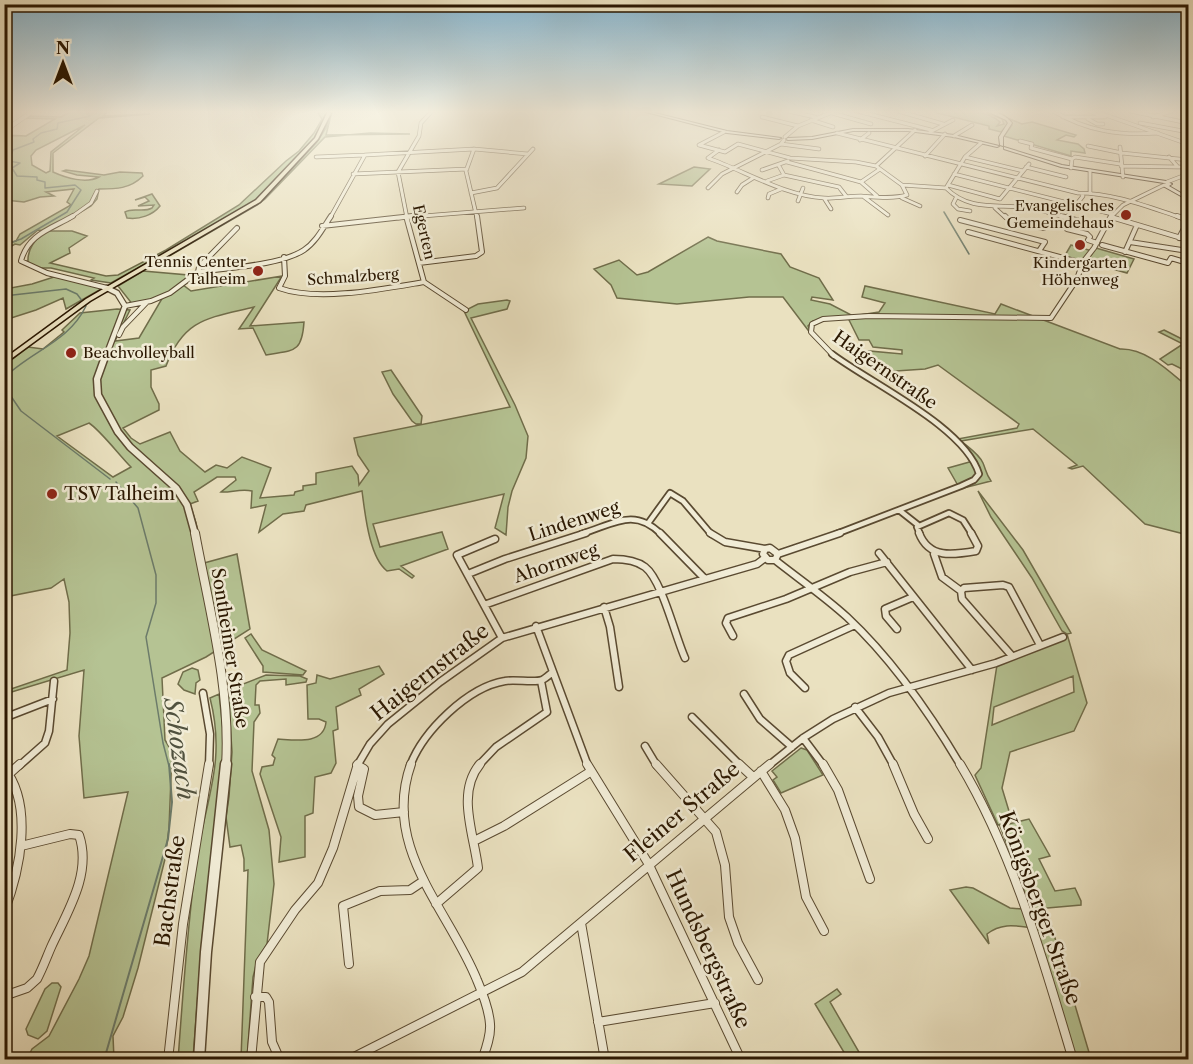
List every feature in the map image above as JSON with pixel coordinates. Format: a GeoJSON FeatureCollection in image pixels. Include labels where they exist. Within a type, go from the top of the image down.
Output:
{"type":"FeatureCollection","features":[{"type":"Feature","properties":{"kind":"main road"},"geometry":{"type":"LineString","coordinates":[[4,362],[92,297],[262,198],[296,161]]}},
{"type":"Feature","properties":{"kind":"main road"},"geometry":{"type":"LineString","coordinates":[[1047,161],[1071,168],[1165,184],[1188,199]]}},
{"type":"Feature","properties":{"kind":"street"},"geometry":{"type":"LineString","coordinates":[[97,191],[90,206],[33,239],[22,251],[21,261],[27,267],[40,272],[65,273],[107,288],[117,293],[124,306],[147,302],[178,289],[189,276],[198,272],[284,257],[305,249],[322,226],[362,161]]}},
{"type":"Feature","properties":{"kind":"street"},"geometry":{"type":"LineString","coordinates":[[398,172],[404,161]]}},
{"type":"Feature","properties":{"kind":"street"},"geometry":{"type":"LineString","coordinates":[[419,263],[480,253],[476,210],[467,169],[470,161]]}},
{"type":"Feature","properties":{"kind":"street"},"geometry":{"type":"LineString","coordinates":[[471,193],[497,188],[522,161]]}},
{"type":"Feature","properties":{"kind":"street"},"geometry":{"type":"LineString","coordinates":[[716,161],[736,167],[753,178],[767,181],[781,189],[824,198],[900,197],[920,206]]}},
{"type":"Feature","properties":{"kind":"street"},"geometry":{"type":"LineString","coordinates":[[708,188],[717,178],[749,161]]}},
{"type":"Feature","properties":{"kind":"street"},"geometry":{"type":"LineString","coordinates":[[834,161],[856,162],[878,168],[902,185],[908,193],[900,197]]}},
{"type":"Feature","properties":{"kind":"street"},"geometry":{"type":"LineString","coordinates":[[861,182],[885,161]]}},
{"type":"Feature","properties":{"kind":"street"},"geometry":{"type":"LineString","coordinates":[[944,161],[1082,194],[1090,193],[1131,201],[1188,221],[1185,240],[1077,205],[954,174]]}},
{"type":"Feature","properties":{"kind":"street"},"geometry":{"type":"LineString","coordinates":[[947,186],[963,161]]}},
{"type":"Feature","properties":{"kind":"street"},"geometry":{"type":"LineString","coordinates":[[980,161],[1023,171]]}},
{"type":"Feature","properties":{"kind":"street"},"geometry":{"type":"LineString","coordinates":[[1071,168],[1072,161]]}},
{"type":"Feature","properties":{"kind":"street"},"geometry":{"type":"LineString","coordinates":[[1092,161],[1121,165],[1188,166]]}},
{"type":"Feature","properties":{"kind":"street"},"geometry":{"type":"LineString","coordinates":[[1122,161],[1124,177]]}},
{"type":"Feature","properties":{"kind":"street"},"geometry":{"type":"LineString","coordinates":[[1172,161],[1178,167]]}},
{"type":"Feature","properties":{"kind":"street"},"geometry":{"type":"LineString","coordinates":[[762,170],[787,162],[861,182],[878,196]]}},
{"type":"Feature","properties":{"kind":"street"},"geometry":{"type":"LineString","coordinates":[[902,185],[947,186],[1000,199],[1027,165],[1066,177]]}},
{"type":"Feature","properties":{"kind":"street"},"geometry":{"type":"LineString","coordinates":[[779,166],[784,175]]}},
{"type":"Feature","properties":{"kind":"street"},"geometry":{"type":"LineString","coordinates":[[354,174],[467,169]]}},
{"type":"Feature","properties":{"kind":"street"},"geometry":{"type":"LineString","coordinates":[[1090,171],[1090,193]]}},
{"type":"Feature","properties":{"kind":"street","name":"Egerten"},"geometry":{"type":"LineString","coordinates":[[398,172],[406,216],[424,282],[466,310]]}},
{"type":"Feature","properties":{"kind":"street"},"geometry":{"type":"LineString","coordinates":[[1067,295],[1081,270],[1082,263],[1089,256],[1111,216],[1131,201],[1188,174]]}},
{"type":"Feature","properties":{"kind":"street"},"geometry":{"type":"LineString","coordinates":[[767,181],[784,175],[838,187],[846,196]]}},
{"type":"Feature","properties":{"kind":"street"},"geometry":{"type":"LineString","coordinates":[[1045,186],[1057,175]]}},
{"type":"Feature","properties":{"kind":"street"},"geometry":{"type":"LineString","coordinates":[[737,192],[742,185],[753,178]]}},
{"type":"Feature","properties":{"kind":"street"},"geometry":{"type":"LineString","coordinates":[[1188,180],[1186,183],[1188,188]]}},
{"type":"Feature","properties":{"kind":"street"},"geometry":{"type":"LineString","coordinates":[[947,186],[956,198],[995,208],[1029,207],[1105,228]]}},
{"type":"Feature","properties":{"kind":"street"},"geometry":{"type":"LineString","coordinates":[[798,201],[803,188]]}},
{"type":"Feature","properties":{"kind":"street"},"geometry":{"type":"LineString","coordinates":[[768,198],[769,194],[781,189]]}},
{"type":"Feature","properties":{"kind":"street"},"geometry":{"type":"LineString","coordinates":[[1066,218],[1083,196],[1082,194]]}},
{"type":"Feature","properties":{"kind":"street"},"geometry":{"type":"LineString","coordinates":[[864,197],[888,215]]}},
{"type":"Feature","properties":{"kind":"street"},"geometry":{"type":"LineString","coordinates":[[824,198],[831,209]]}},
{"type":"Feature","properties":{"kind":"street"},"geometry":{"type":"LineString","coordinates":[[956,198],[952,202],[956,207],[970,211]]}},
{"type":"Feature","properties":{"kind":"street"},"geometry":{"type":"LineString","coordinates":[[322,226],[406,216],[524,208]]}},
{"type":"Feature","properties":{"kind":"street"},"geometry":{"type":"LineString","coordinates":[[995,208],[1011,222],[1036,226]]}},
{"type":"Feature","properties":{"kind":"street"},"geometry":{"type":"LineString","coordinates":[[960,220],[1045,242],[1039,251]]}},
{"type":"Feature","properties":{"kind":"street"},"geometry":{"type":"LineString","coordinates":[[975,234],[982,225]]}},
{"type":"Feature","properties":{"kind":"street"},"geometry":{"type":"LineString","coordinates":[[1125,252],[1137,225]]}},
{"type":"Feature","properties":{"kind":"street"},"geometry":{"type":"LineString","coordinates":[[198,272],[205,261],[237,228]]}},
{"type":"Feature","properties":{"kind":"street"},"geometry":{"type":"LineString","coordinates":[[1067,229],[1087,234],[1090,237],[1088,240],[1097,243]]}},
{"type":"Feature","properties":{"kind":"street"},"geometry":{"type":"LineString","coordinates":[[968,232],[1082,263]]}},
{"type":"Feature","properties":{"kind":"street"},"geometry":{"type":"LineString","coordinates":[[1130,242],[1188,251]]}},
{"type":"Feature","properties":{"kind":"street"},"geometry":{"type":"LineString","coordinates":[[1102,245],[1168,263],[1171,258],[1188,263]]}},
{"type":"Feature","properties":{"kind":"street","name":"Schmalzberg"},"geometry":{"type":"LineString","coordinates":[[284,257],[285,276],[279,288],[288,292],[324,292],[424,282]]}},
{"type":"Feature","properties":{"kind":"street","name":"Haigernstraße"},"geometry":{"type":"LineString","coordinates":[[272,942],[318,883],[333,848],[357,765],[370,744],[401,712],[502,638],[536,626],[757,564],[765,558],[777,557],[974,480],[979,474],[978,463],[968,450],[927,418],[835,356],[812,332],[812,324],[823,319],[869,316],[1047,319],[1054,315],[1067,295]]}},
{"type":"Feature","properties":{"kind":"street"},"geometry":{"type":"LineString","coordinates":[[119,335],[123,327],[147,302]]}},
{"type":"Feature","properties":{"kind":"street","name":"Sontheimer Straße"},"geometry":{"type":"LineString","coordinates":[[124,306],[98,379],[98,395],[118,432],[130,447],[165,476],[186,505],[194,525],[219,658],[226,711],[228,740],[224,802],[210,909],[199,1059]]}},
{"type":"Feature","properties":{"kind":"street"},"geometry":{"type":"LineString","coordinates":[[705,579],[649,522],[670,493],[689,506],[712,536],[725,544],[774,549],[777,557]]}},
{"type":"Feature","properties":{"kind":"street"},"geometry":{"type":"LineString","coordinates":[[899,510],[918,525],[917,528],[928,549],[934,554],[947,585],[961,591],[971,587],[1003,585],[1009,587],[1040,645]]}},
{"type":"Feature","properties":{"kind":"street"},"geometry":{"type":"LineString","coordinates":[[918,525],[950,513],[957,514],[979,548],[973,552],[934,554]]}},
{"type":"Feature","properties":{"kind":"street","name":"Lindenweg"},"geometry":{"type":"LineString","coordinates":[[468,574],[505,559],[632,518],[649,522]]}},
{"type":"Feature","properties":{"kind":"street"},"geometry":{"type":"LineString","coordinates":[[495,539],[457,555],[502,638]]}},
{"type":"Feature","properties":{"kind":"street"},"geometry":{"type":"LineString","coordinates":[[765,549],[763,554],[765,558]]}},
{"type":"Feature","properties":{"kind":"street"},"geometry":{"type":"LineString","coordinates":[[879,553],[972,670]]}},
{"type":"Feature","properties":{"kind":"street","name":"Königsberger Straße"},"geometry":{"type":"LineString","coordinates":[[777,557],[855,625],[910,686],[968,773],[998,836],[1028,916],[1073,1059]]}},
{"type":"Feature","properties":{"kind":"street","name":"Ahornweg"},"geometry":{"type":"LineString","coordinates":[[484,604],[613,559],[623,559],[645,567],[651,574],[667,605],[677,643],[685,658]]}},
{"type":"Feature","properties":{"kind":"street"},"geometry":{"type":"LineString","coordinates":[[734,636],[726,623],[728,618],[776,603],[810,587],[865,567],[886,562]]}},
{"type":"Feature","properties":{"kind":"street"},"geometry":{"type":"LineString","coordinates":[[961,591],[963,599],[1012,656]]}},
{"type":"Feature","properties":{"kind":"street"},"geometry":{"type":"LineString","coordinates":[[897,630],[886,616],[885,609],[913,597]]}},
{"type":"Feature","properties":{"kind":"street"},"geometry":{"type":"LineString","coordinates":[[604,607],[611,629],[614,669],[619,687]]}},
{"type":"Feature","properties":{"kind":"street"},"geometry":{"type":"LineString","coordinates":[[805,688],[790,673],[786,661],[789,656],[855,625]]}},
{"type":"Feature","properties":{"kind":"street","name":"Hundsbergstraße"},"geometry":{"type":"LineString","coordinates":[[536,626],[590,772],[648,863],[741,1059]]}},
{"type":"Feature","properties":{"kind":"street","name":"Fleiner Straße"},"geometry":{"type":"LineString","coordinates":[[348,1059],[362,1056],[522,972],[648,863],[753,777],[803,738],[855,707],[910,686],[972,670],[1063,637]]}},
{"type":"Feature","properties":{"kind":"street"},"geometry":{"type":"LineString","coordinates":[[482,1059],[487,1046],[490,1023],[482,994],[455,933],[422,882],[409,846],[404,812],[405,788],[416,753],[424,740],[466,699],[492,683],[520,677],[541,681],[553,672]]}},
{"type":"Feature","properties":{"kind":"street"},"geometry":{"type":"LineString","coordinates":[[4,912],[16,879],[21,846],[15,780],[7,770],[45,742],[50,731],[54,681]]}},
{"type":"Feature","properties":{"kind":"street"},"geometry":{"type":"LineString","coordinates":[[436,904],[478,868],[467,796],[467,784],[471,773],[482,760],[547,712],[541,681]]}},
{"type":"Feature","properties":{"kind":"street","name":"Bachstraße"},"geometry":{"type":"LineString","coordinates":[[168,1059],[184,913],[210,758],[210,734],[203,693]]}},
{"type":"Feature","properties":{"kind":"street"},"geometry":{"type":"LineString","coordinates":[[744,694],[760,719],[792,747]]}},
{"type":"Feature","properties":{"kind":"street"},"geometry":{"type":"LineString","coordinates":[[4,718],[53,699]]}},
{"type":"Feature","properties":{"kind":"street"},"geometry":{"type":"LineString","coordinates":[[855,707],[872,727],[895,768],[918,824],[928,839]]}},
{"type":"Feature","properties":{"kind":"street"},"geometry":{"type":"LineString","coordinates":[[692,717],[753,777]]}},
{"type":"Feature","properties":{"kind":"street"},"geometry":{"type":"LineString","coordinates":[[803,738],[827,769],[841,797],[857,852],[870,879]]}},
{"type":"Feature","properties":{"kind":"street"},"geometry":{"type":"LineString","coordinates":[[645,746],[657,766],[716,832],[721,843],[728,886],[729,917],[738,943],[758,980]]}},
{"type":"Feature","properties":{"kind":"street"},"geometry":{"type":"LineString","coordinates":[[357,765],[364,769],[358,796],[359,807],[368,815],[383,816],[404,812]]}},
{"type":"Feature","properties":{"kind":"street"},"geometry":{"type":"LineString","coordinates":[[761,771],[785,810],[795,838],[806,897],[824,931]]}},
{"type":"Feature","properties":{"kind":"street"},"geometry":{"type":"LineString","coordinates":[[474,841],[504,826],[590,772]]}},
{"type":"Feature","properties":{"kind":"street"},"geometry":{"type":"LineString","coordinates":[[4,996],[21,991],[36,979],[74,897],[81,875],[84,844],[79,835],[70,834],[21,846]]}},
{"type":"Feature","properties":{"kind":"street"},"geometry":{"type":"LineString","coordinates":[[349,964],[343,906],[380,891],[410,890],[422,882]]}},
{"type":"Feature","properties":{"kind":"street"},"geometry":{"type":"LineString","coordinates":[[581,923],[605,1059]]}},
{"type":"Feature","properties":{"kind":"street"},"geometry":{"type":"LineString","coordinates":[[251,1059],[260,962],[272,942]]}},
{"type":"Feature","properties":{"kind":"street"},"geometry":{"type":"LineString","coordinates":[[255,997],[266,997],[270,1002],[270,1035],[272,1046],[280,1059]]}},
{"type":"Feature","properties":{"kind":"street"},"geometry":{"type":"LineString","coordinates":[[598,1022],[715,1003]]}},
{"type":"Feature","properties":{"kind":"green space"},"geometry":{"type":"Polygon","coordinates":[[[5,161],[32,161],[32,165],[46,173],[50,171],[51,161],[53,161],[53,172],[82,180],[99,177],[63,171],[104,175],[120,172],[142,173],[143,176],[128,186],[99,189],[97,199],[91,206],[49,231],[72,231],[87,236],[69,248],[70,253],[50,263],[106,276],[118,275],[166,250],[239,205],[286,161],[295,161],[257,201],[111,283],[91,280],[94,278],[51,268],[36,268],[28,263],[32,245],[46,231],[38,230],[20,245],[15,244],[5,250],[5,244],[16,241],[20,234],[71,205],[67,202],[74,189],[46,192],[54,196],[24,202],[5,200],[5,161]]]}},
{"type":"Feature","properties":{"kind":"green space"},"geometry":{"type":"Polygon","coordinates":[[[302,161],[265,199],[257,205],[149,267],[265,198],[302,161]]]}},
{"type":"Feature","properties":{"kind":"green space"},"geometry":{"type":"Polygon","coordinates":[[[694,167],[710,169],[692,186],[659,184],[694,167]]]}},
{"type":"Feature","properties":{"kind":"green space"},"geometry":{"type":"Polygon","coordinates":[[[152,194],[160,206],[157,209],[141,217],[127,218],[125,212],[152,208],[154,205],[138,206],[149,201],[145,197],[135,200],[152,194]]]}},
{"type":"Feature","properties":{"kind":"green space"},"geometry":{"type":"Polygon","coordinates":[[[708,237],[717,241],[781,254],[790,267],[819,278],[833,300],[812,297],[811,300],[830,304],[853,316],[879,312],[885,303],[862,297],[865,286],[995,314],[1001,304],[1120,349],[1148,356],[1188,387],[1188,535],[1145,524],[1083,466],[1069,468],[1077,465],[1033,429],[961,441],[981,460],[991,481],[960,489],[948,468],[973,461],[963,448],[930,421],[958,439],[1017,428],[1019,424],[938,365],[925,369],[881,372],[869,351],[902,354],[902,350],[873,347],[869,340],[859,340],[848,318],[813,321],[808,326],[814,338],[783,297],[749,297],[677,304],[617,298],[611,285],[594,269],[619,260],[637,275],[648,272],[708,237]]]}},
{"type":"Feature","properties":{"kind":"green space"},"geometry":{"type":"Polygon","coordinates":[[[1071,245],[1092,251],[1079,269],[1060,264],[1071,245]]]}},
{"type":"Feature","properties":{"kind":"green space"},"geometry":{"type":"Polygon","coordinates":[[[1096,248],[1134,259],[1127,273],[1088,262],[1084,269],[1083,266],[1096,248]]]}},
{"type":"Feature","properties":{"kind":"green space"},"geometry":{"type":"Polygon","coordinates":[[[143,271],[188,275],[182,284],[191,291],[282,276],[250,326],[304,322],[301,340],[294,349],[266,355],[253,328],[239,329],[254,307],[224,314],[200,323],[181,338],[166,366],[151,370],[151,387],[159,404],[159,410],[123,428],[140,444],[170,432],[180,451],[205,472],[216,465],[227,468],[242,457],[271,468],[260,498],[294,495],[295,492],[303,490],[303,486],[316,484],[316,473],[352,466],[358,475],[359,485],[369,471],[358,455],[354,438],[510,407],[464,311],[478,304],[510,301],[507,309],[471,318],[528,436],[526,458],[512,491],[508,507],[506,535],[495,528],[504,494],[373,524],[380,547],[442,532],[448,549],[401,566],[414,576],[412,578],[399,569],[387,571],[376,556],[369,534],[362,491],[306,505],[304,511],[283,514],[259,532],[266,505],[251,508],[252,491],[221,492],[236,480],[235,477],[217,477],[194,492],[198,501],[190,504],[204,563],[237,554],[250,629],[206,657],[162,678],[165,740],[172,752],[169,828],[165,859],[138,968],[123,1017],[113,1036],[114,1059],[27,1059],[32,1049],[49,1036],[89,956],[128,792],[84,798],[79,736],[84,670],[5,694],[5,691],[67,670],[70,633],[69,602],[64,579],[51,588],[5,597],[5,365],[28,347],[43,349],[64,332],[62,330],[80,313],[130,310],[115,341],[139,338],[163,297],[133,305],[118,286],[143,271]],[[89,423],[57,436],[113,477],[131,467],[104,437],[89,423]]]}},
{"type":"Feature","properties":{"kind":"green space"},"geometry":{"type":"Polygon","coordinates":[[[57,276],[103,288],[66,309],[63,298],[5,320],[5,289],[57,276]]]}},
{"type":"Feature","properties":{"kind":"green space"},"geometry":{"type":"Polygon","coordinates":[[[1164,330],[1188,342],[1188,369],[1186,371],[1172,364],[1168,365],[1160,359],[1183,344],[1159,332],[1164,330]]]}},
{"type":"Feature","properties":{"kind":"green space"},"geometry":{"type":"Polygon","coordinates":[[[391,370],[422,416],[421,424],[412,421],[393,394],[382,372],[391,370]]]}},
{"type":"Feature","properties":{"kind":"green space"},"geometry":{"type":"Polygon","coordinates":[[[978,491],[1023,550],[1071,633],[1067,634],[1062,631],[1032,578],[991,517],[978,491]]]}},
{"type":"Feature","properties":{"kind":"green space"},"geometry":{"type":"Polygon","coordinates":[[[251,634],[262,650],[306,671],[303,675],[263,672],[263,666],[245,638],[251,634]]]}},
{"type":"Feature","properties":{"kind":"green space"},"geometry":{"type":"Polygon","coordinates":[[[1067,634],[1087,703],[1074,731],[1010,752],[1002,788],[1012,821],[998,825],[975,775],[981,768],[997,665],[1009,654],[1067,634]],[[1073,676],[994,707],[992,725],[1074,692],[1073,676]]]}},
{"type":"Feature","properties":{"kind":"green space"},"geometry":{"type":"Polygon","coordinates":[[[379,666],[384,674],[359,689],[361,695],[336,707],[338,729],[333,731],[336,763],[331,773],[315,777],[313,813],[305,816],[305,857],[279,862],[281,837],[260,774],[262,767],[273,765],[275,758],[272,755],[278,739],[308,740],[320,734],[324,729],[326,722],[319,719],[308,719],[307,685],[316,683],[317,675],[330,679],[379,666]]]}},
{"type":"Feature","properties":{"kind":"green space"},"geometry":{"type":"Polygon","coordinates":[[[192,668],[198,670],[200,680],[196,683],[195,694],[184,690],[178,684],[183,672],[192,668]]]}},
{"type":"Feature","properties":{"kind":"green space"},"geometry":{"type":"Polygon","coordinates":[[[266,675],[300,676],[307,679],[306,682],[286,685],[286,679],[260,681],[256,685],[255,705],[259,705],[260,713],[254,722],[252,771],[269,830],[274,884],[267,944],[257,961],[253,977],[247,1059],[241,1059],[248,870],[244,871],[241,845],[230,847],[226,817],[232,752],[228,690],[266,675]]]}},
{"type":"Feature","properties":{"kind":"green space"},"geometry":{"type":"Polygon","coordinates":[[[219,694],[224,739],[223,771],[202,939],[193,1059],[178,1060],[193,888],[215,763],[215,722],[210,698],[219,694]]]}},
{"type":"Feature","properties":{"kind":"green space"},"geometry":{"type":"Polygon","coordinates":[[[801,748],[807,750],[823,775],[781,793],[773,780],[777,777],[772,771],[801,748]]]}},
{"type":"Feature","properties":{"kind":"green space"},"geometry":{"type":"Polygon","coordinates":[[[1029,819],[1050,856],[1039,859],[1055,891],[1075,888],[1081,905],[1036,909],[1029,904],[1000,826],[1029,819]]]}},
{"type":"Feature","properties":{"kind":"green space"},"geometry":{"type":"Polygon","coordinates":[[[973,888],[1010,908],[1047,911],[1091,1059],[1075,1059],[1034,928],[1010,926],[998,928],[987,934],[989,944],[950,890],[973,888]]]}},
{"type":"Feature","properties":{"kind":"green space"},"geometry":{"type":"Polygon","coordinates":[[[52,983],[58,983],[61,987],[47,1031],[38,1039],[28,1035],[26,1029],[45,989],[52,983]]]}},
{"type":"Feature","properties":{"kind":"green space"},"geometry":{"type":"Polygon","coordinates":[[[837,989],[841,994],[830,1002],[863,1059],[848,1059],[815,1004],[837,989]]]}},
{"type":"Feature","properties":{"kind":"waterway","name":"Schozach"},"geometry":{"type":"LineString","coordinates":[[4,245],[21,239],[67,212],[81,190],[75,185],[45,188],[45,182],[37,180],[37,177],[17,176],[12,168],[20,163],[9,161]]}},
{"type":"Feature","properties":{"kind":"waterway"},"geometry":{"type":"LineString","coordinates":[[944,212],[969,254]]}},
{"type":"Feature","properties":{"kind":"waterway","name":"Schozach"},"geometry":{"type":"LineString","coordinates":[[4,296],[66,289],[77,294],[86,306],[70,329],[4,378]]}},
{"type":"Feature","properties":{"kind":"waterway","name":"Schozach"},"geometry":{"type":"LineString","coordinates":[[4,386],[21,411],[110,479]]}},
{"type":"Feature","properties":{"kind":"waterway","name":"Schozach"},"geometry":{"type":"LineString","coordinates":[[116,482],[138,508],[156,575],[156,603],[146,637],[163,743],[169,766]]}},
{"type":"Feature","properties":{"kind":"waterway","name":"Schozach"},"geometry":{"type":"LineString","coordinates":[[104,1060],[168,839],[172,802],[169,764]]}},
{"type":"Feature","properties":{"kind":"place","name":"Evangelisches Gemeindehaus"},"geometry":{"type":"Point","coordinates":[1126,215]}},
{"type":"Feature","properties":{"kind":"place","name":"Kindergarten Höhenweg"},"geometry":{"type":"Point","coordinates":[1080,245]}},
{"type":"Feature","properties":{"kind":"place","name":"Tennis Center Talheim"},"geometry":{"type":"Point","coordinates":[258,271]}},
{"type":"Feature","properties":{"kind":"place","name":"Beachvolleyball"},"geometry":{"type":"Point","coordinates":[71,353]}},
{"type":"Feature","properties":{"kind":"place","name":"TSV Talheim"},"geometry":{"type":"Point","coordinates":[52,494]}}]}
